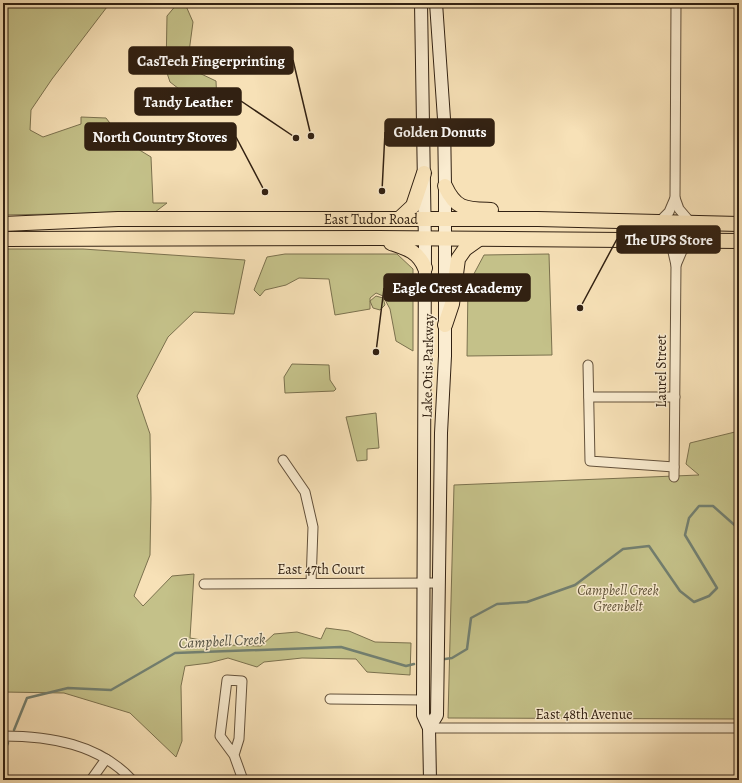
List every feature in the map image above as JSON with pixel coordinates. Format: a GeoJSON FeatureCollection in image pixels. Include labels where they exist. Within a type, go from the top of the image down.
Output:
{"type":"FeatureCollection","features":[{"type":"Feature","properties":{"kind":"main road","name":"Lake Otis Parkway"},"geometry":{"type":"LineString","coordinates":[[421,3],[425,219],[423,715],[429,728],[430,780]]}},
{"type":"Feature","properties":{"kind":"main road"},"geometry":{"type":"LineString","coordinates":[[429,3],[431,25],[438,42]]}},
{"type":"Feature","properties":{"kind":"main road","name":"Lake Otis Parkway"},"geometry":{"type":"LineString","coordinates":[[429,728],[437,715],[445,325],[444,119],[436,3]]}},
{"type":"Feature","properties":{"kind":"main road"},"geometry":{"type":"LineString","coordinates":[[399,219],[413,206],[424,173]]}},
{"type":"Feature","properties":{"kind":"main road"},"geometry":{"type":"LineString","coordinates":[[445,186],[454,202],[463,208],[504,211],[538,219]]}},
{"type":"Feature","properties":{"kind":"main road","name":"East Tudor Road"},"geometry":{"type":"LineString","coordinates":[[3,224],[118,219],[538,219],[739,224]]}},
{"type":"Feature","properties":{"kind":"main road"},"geometry":{"type":"LineString","coordinates":[[377,238],[413,251],[420,257],[425,268]]}},
{"type":"Feature","properties":{"kind":"main road","name":"East Tudor Road"},"geometry":{"type":"LineString","coordinates":[[3,239],[445,238],[739,241]]}},
{"type":"Feature","properties":{"kind":"main road"},"geometry":{"type":"LineString","coordinates":[[445,325],[452,304],[458,259],[465,249],[479,239]]}},
{"type":"Feature","properties":{"kind":"street"},"geometry":{"type":"LineString","coordinates":[[676,3],[675,198],[679,209],[691,223]]}},
{"type":"Feature","properties":{"kind":"street"},"geometry":{"type":"LineString","coordinates":[[659,222],[669,212],[675,198]]}},
{"type":"Feature","properties":{"kind":"street","name":"Laurel Street"},"geometry":{"type":"LineString","coordinates":[[673,222],[673,240],[676,265],[674,477]]}},
{"type":"Feature","properties":{"kind":"street","name":"Laurel Street"},"geometry":{"type":"LineString","coordinates":[[676,265],[682,251],[694,240]]}},
{"type":"Feature","properties":{"kind":"street"},"geometry":{"type":"LineString","coordinates":[[588,365],[590,461],[674,467]]}},
{"type":"Feature","properties":{"kind":"street"},"geometry":{"type":"LineString","coordinates":[[589,398],[675,396]]}},
{"type":"Feature","properties":{"kind":"street"},"geometry":{"type":"LineString","coordinates":[[283,460],[306,492],[313,527],[311,583]]}},
{"type":"Feature","properties":{"kind":"street","name":"East 47th Court"},"geometry":{"type":"LineString","coordinates":[[204,584],[439,583]]}},
{"type":"Feature","properties":{"kind":"street"},"geometry":{"type":"LineString","coordinates":[[234,755],[239,739],[242,681],[226,680],[220,736],[234,755],[242,780]]}},
{"type":"Feature","properties":{"kind":"street"},"geometry":{"type":"LineString","coordinates":[[330,699],[423,700]]}},
{"type":"Feature","properties":{"kind":"street","name":"East 48th Avenue"},"geometry":{"type":"LineString","coordinates":[[429,728],[739,728]]}},
{"type":"Feature","properties":{"kind":"street"},"geometry":{"type":"LineString","coordinates":[[3,736],[34,736],[82,747],[106,759],[132,780]]}},
{"type":"Feature","properties":{"kind":"street"},"geometry":{"type":"LineString","coordinates":[[91,780],[106,759]]}},
{"type":"Feature","properties":{"kind":"green space"},"geometry":{"type":"Polygon","coordinates":[[[3,3],[110,3],[52,79],[31,110],[30,130],[43,137],[81,124],[81,117],[106,118],[123,140],[151,157],[153,203],[167,203],[155,212],[3,215],[3,3]]]}},
{"type":"Feature","properties":{"kind":"green space"},"geometry":{"type":"Polygon","coordinates":[[[177,4],[186,6],[193,22],[189,52],[197,72],[216,81],[217,103],[196,102],[170,82],[166,70],[167,16],[177,4]]]}},
{"type":"Feature","properties":{"kind":"green space"},"geometry":{"type":"Polygon","coordinates":[[[3,249],[83,249],[245,260],[234,314],[194,312],[168,337],[137,396],[150,434],[151,499],[150,555],[134,596],[143,606],[172,576],[194,574],[190,638],[228,645],[261,646],[274,634],[297,632],[321,639],[326,628],[349,631],[375,642],[411,643],[410,675],[367,672],[356,659],[302,658],[264,662],[257,667],[228,658],[209,663],[185,666],[181,686],[182,741],[176,757],[130,713],[64,693],[3,692],[3,249]]]}},
{"type":"Feature","properties":{"kind":"green space"},"geometry":{"type":"Polygon","coordinates":[[[285,254],[397,254],[413,269],[413,351],[396,341],[390,309],[383,296],[376,293],[370,298],[370,309],[335,315],[329,279],[299,278],[286,285],[265,290],[260,296],[254,290],[267,257],[285,254]]]}},
{"type":"Feature","properties":{"kind":"green space"},"geometry":{"type":"Polygon","coordinates":[[[549,254],[552,355],[467,356],[468,285],[484,255],[549,254]]]}},
{"type":"Feature","properties":{"kind":"green space"},"geometry":{"type":"Polygon","coordinates":[[[376,296],[383,298],[385,305],[380,310],[373,308],[370,301],[376,296]]]}},
{"type":"Feature","properties":{"kind":"green space"},"geometry":{"type":"Polygon","coordinates":[[[292,364],[329,365],[330,380],[336,389],[334,391],[285,393],[284,377],[292,364]]]}},
{"type":"Feature","properties":{"kind":"green space"},"geometry":{"type":"Polygon","coordinates":[[[376,413],[379,448],[367,449],[367,460],[357,461],[346,417],[376,413]]]}},
{"type":"Feature","properties":{"kind":"green space","name":"Campbell Creek Greenbelt"},"geometry":{"type":"Polygon","coordinates":[[[739,431],[739,719],[448,718],[454,485],[699,475],[686,464],[690,443],[739,431]]]}},
{"type":"Feature","properties":{"kind":"waterway","name":"Campbell Creek"},"geometry":{"type":"LineString","coordinates":[[445,659],[452,658],[467,649],[471,618],[497,604],[527,602],[575,585],[623,549],[649,546],[680,591],[694,602],[709,596],[717,588],[685,535],[689,518],[699,506],[713,506],[739,529]]}},
{"type":"Feature","properties":{"kind":"waterway","name":"Campbell Creek"},"geometry":{"type":"LineString","coordinates":[[14,730],[27,698],[68,688],[111,690],[175,653],[341,647],[406,666],[414,664]]}},
{"type":"Feature","properties":{"kind":"waterway","name":"Campbell Creek"},"geometry":{"type":"LineString","coordinates":[[3,754],[8,743]]}},
{"type":"Feature","properties":{"kind":"place","name":"CasTech Fingerprinting"},"geometry":{"type":"Point","coordinates":[311,136]}},
{"type":"Feature","properties":{"kind":"place","name":"Tandy Leather"},"geometry":{"type":"Point","coordinates":[296,138]}},
{"type":"Feature","properties":{"kind":"place","name":"Golden Donuts"},"geometry":{"type":"Point","coordinates":[382,191]}},
{"type":"Feature","properties":{"kind":"place","name":"North Country Stoves"},"geometry":{"type":"Point","coordinates":[265,192]}},
{"type":"Feature","properties":{"kind":"place","name":"The UPS Store"},"geometry":{"type":"Point","coordinates":[580,308]}},
{"type":"Feature","properties":{"kind":"place","name":"Eagle Crest Academy"},"geometry":{"type":"Point","coordinates":[376,352]}}]}
